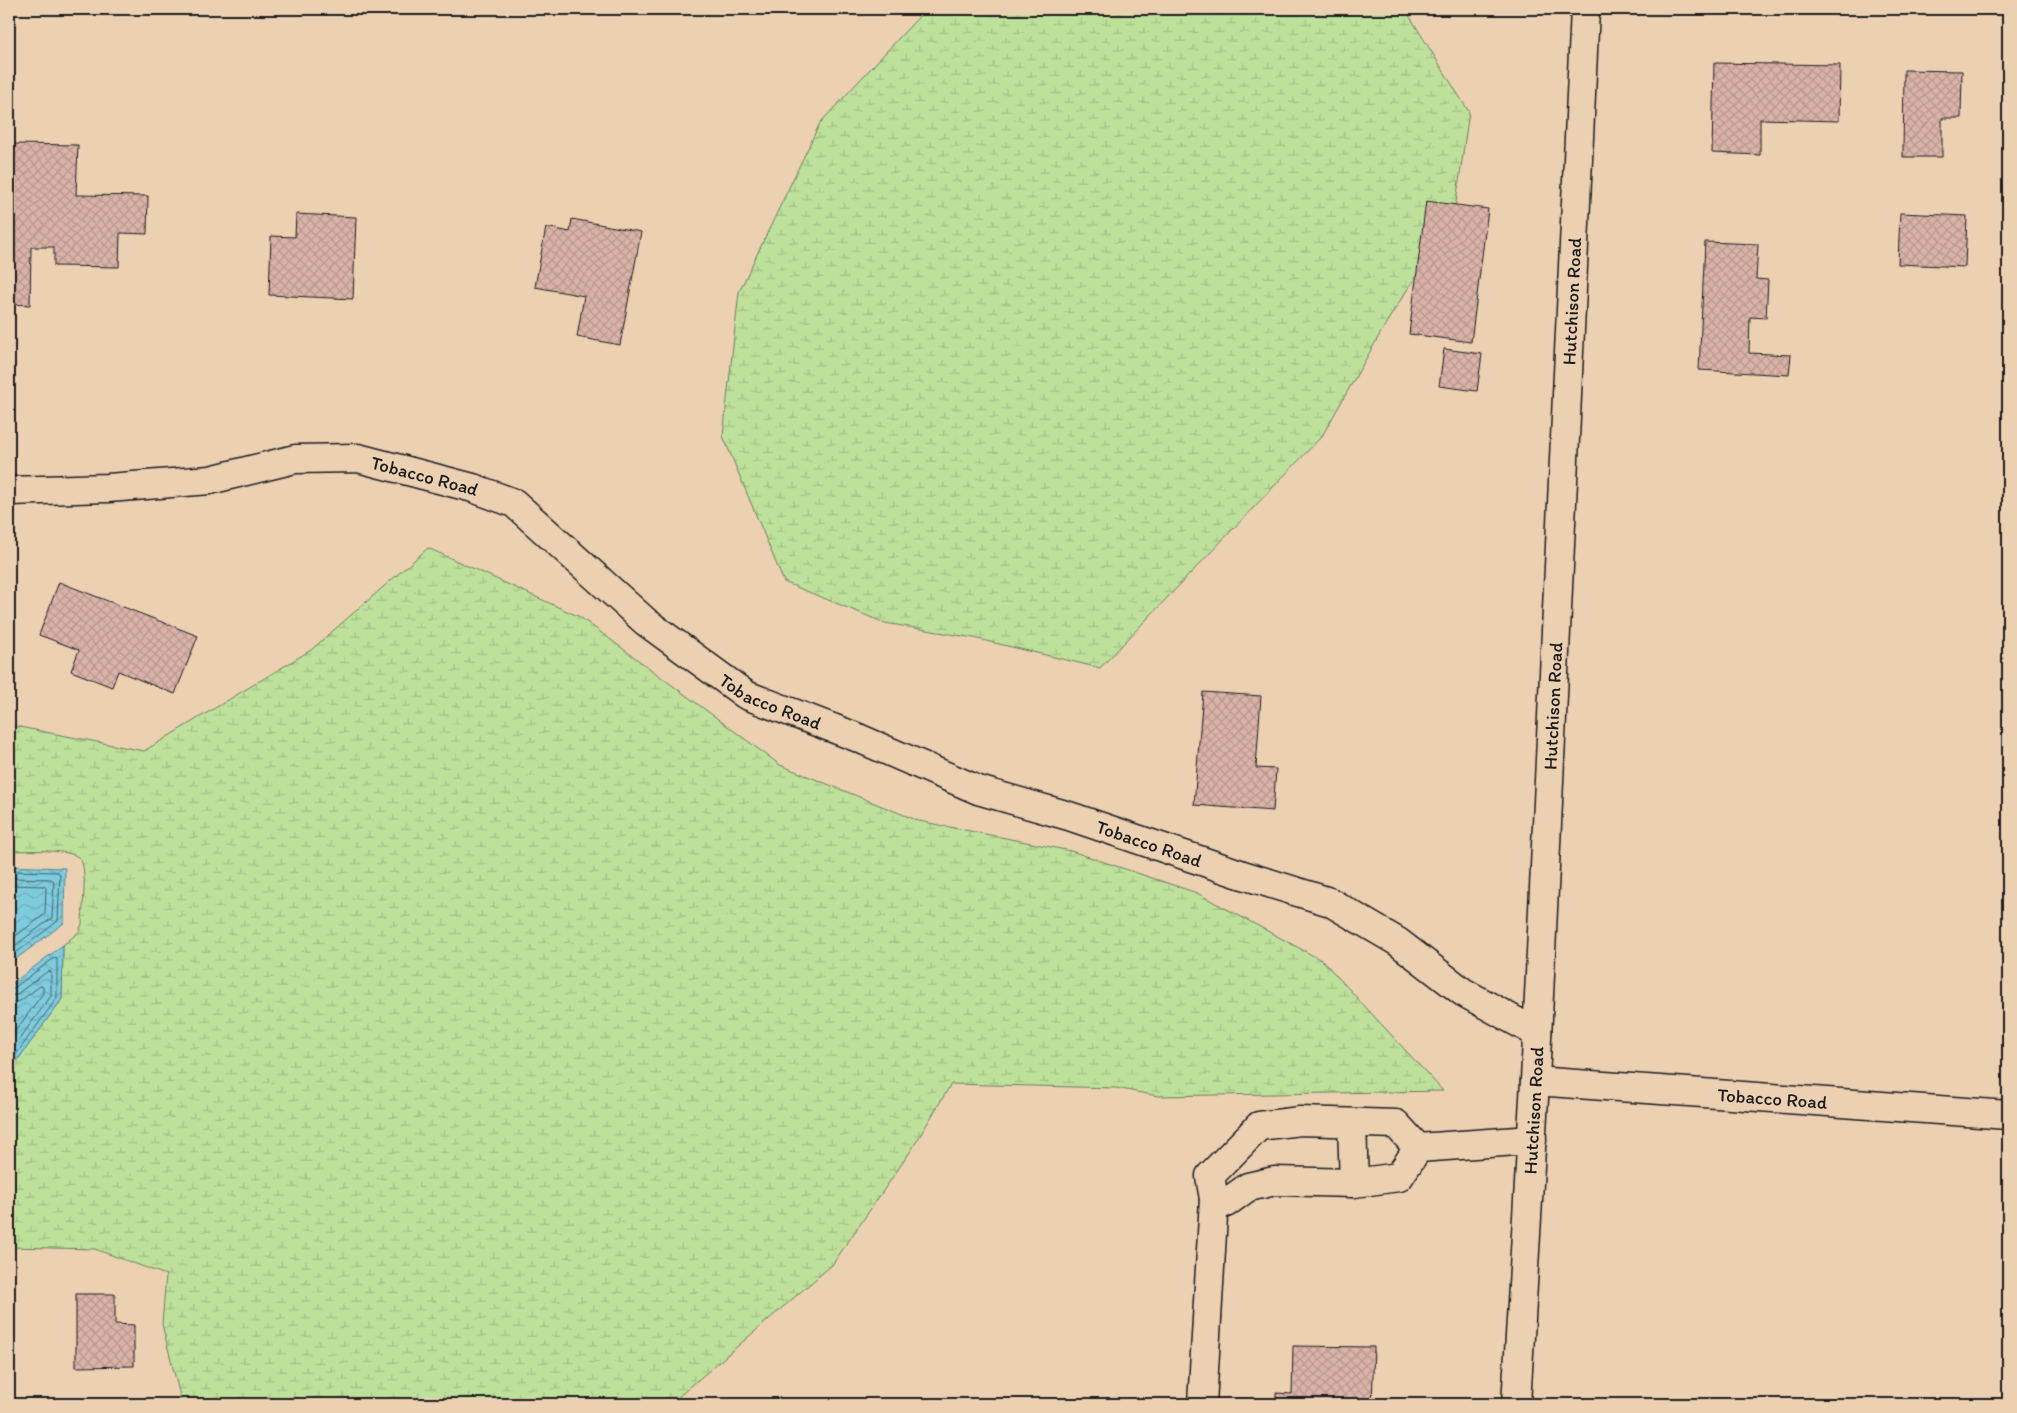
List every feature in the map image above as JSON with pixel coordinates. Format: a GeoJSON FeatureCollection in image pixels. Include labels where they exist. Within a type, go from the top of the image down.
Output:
{"type":"FeatureCollection","features":[{"type":"Feature","properties":{"kind":"street","name":"Hutchison Road"},"geometry":{"type":"LineString","coordinates":[[1516,1404],[1538,1033],[1585,9]]}},
{"type":"Feature","properties":{"kind":"street","name":"Tobacco Road"},"geometry":{"type":"LineString","coordinates":[[9,492],[108,488],[210,480],[295,460],[358,458],[473,488],[514,503],[646,622],[746,696],[856,737],[978,790],[1069,816],[1243,875],[1330,902],[1398,942],[1463,992],[1538,1033]]}},
{"type":"Feature","properties":{"kind":"street","name":"Tobacco Road"},"geometry":{"type":"LineString","coordinates":[[1535,1081],[2008,1115]]}},
{"type":"Feature","properties":{"kind":"street"},"geometry":{"type":"LineString","coordinates":[[1202,1404],[1214,1199],[1210,1176],[1259,1126],[1300,1121],[1396,1124],[1418,1148]]}},
{"type":"Feature","properties":{"kind":"street"},"geometry":{"type":"LineString","coordinates":[[1352,1124],[1354,1183]]}},
{"type":"Feature","properties":{"kind":"street"},"geometry":{"type":"LineString","coordinates":[[1418,1148],[1532,1140]]}},
{"type":"Feature","properties":{"kind":"street"},"geometry":{"type":"LineString","coordinates":[[1214,1199],[1226,1203],[1248,1186],[1275,1182],[1354,1183],[1399,1177],[1418,1148]]}},
{"type":"Feature","properties":{"kind":"green space"},"geometry":{"type":"Polygon","coordinates":[[[926,9],[1405,9],[1469,112],[1454,216],[1388,320],[1322,436],[1100,668],[974,638],[885,623],[784,582],[723,436],[739,292],[820,123],[926,9]]]}},
{"type":"Feature","properties":{"kind":"green space"},"geometry":{"type":"Polygon","coordinates":[[[428,548],[580,617],[780,765],[919,821],[1071,851],[1197,893],[1323,961],[1443,1091],[1158,1096],[1116,1088],[951,1084],[912,1149],[832,1265],[670,1404],[182,1404],[162,1324],[166,1275],[95,1249],[9,1247],[9,1072],[62,999],[63,945],[79,932],[82,924],[84,871],[80,859],[76,855],[47,851],[9,851],[9,725],[144,751],[311,650],[428,548]]]}},
{"type":"Feature","properties":{"kind":"water"},"geometry":{"type":"Polygon","coordinates":[[[9,866],[65,868],[64,923],[9,964],[9,866]]]}},
{"type":"Feature","properties":{"kind":"water"},"geometry":{"type":"Polygon","coordinates":[[[63,945],[62,999],[9,1072],[9,986],[63,945]]]}},
{"type":"Feature","properties":{"kind":"building"},"geometry":{"type":"Polygon","coordinates":[[[1714,63],[1840,65],[1839,121],[1760,119],[1760,155],[1712,153],[1714,63]]]}},
{"type":"Feature","properties":{"kind":"building"},"geometry":{"type":"Polygon","coordinates":[[[1904,70],[1962,71],[1961,118],[1942,118],[1942,157],[1903,157],[1904,70]]]}},
{"type":"Feature","properties":{"kind":"building"},"geometry":{"type":"Polygon","coordinates":[[[12,144],[78,145],[76,195],[148,196],[147,234],[120,233],[119,267],[54,266],[54,247],[31,247],[30,305],[9,304],[9,194],[11,194],[12,144]]]}},
{"type":"Feature","properties":{"kind":"building"},"geometry":{"type":"Polygon","coordinates":[[[1426,201],[1488,209],[1471,342],[1409,334],[1426,201]]]}},
{"type":"Feature","properties":{"kind":"building"},"geometry":{"type":"Polygon","coordinates":[[[1900,213],[1967,216],[1965,267],[1898,264],[1900,213]]]}},
{"type":"Feature","properties":{"kind":"building"},"geometry":{"type":"Polygon","coordinates":[[[296,214],[356,217],[353,299],[269,295],[271,236],[295,237],[296,214]]]}},
{"type":"Feature","properties":{"kind":"building"},"geometry":{"type":"Polygon","coordinates":[[[572,219],[641,232],[620,345],[577,337],[584,296],[535,287],[546,227],[570,232],[572,219]]]}},
{"type":"Feature","properties":{"kind":"building"},"geometry":{"type":"Polygon","coordinates":[[[1705,242],[1758,244],[1756,279],[1768,280],[1766,318],[1750,317],[1749,353],[1791,355],[1789,375],[1699,370],[1705,242]]]}},
{"type":"Feature","properties":{"kind":"building"},"geometry":{"type":"Polygon","coordinates":[[[1444,349],[1482,354],[1477,391],[1439,386],[1444,349]]]}},
{"type":"Feature","properties":{"kind":"building"},"geometry":{"type":"Polygon","coordinates":[[[59,582],[198,636],[175,694],[118,671],[112,687],[71,671],[79,650],[39,635],[59,582]]]}},
{"type":"Feature","properties":{"kind":"building"},"geometry":{"type":"Polygon","coordinates":[[[1203,692],[1261,696],[1256,768],[1276,769],[1273,811],[1194,805],[1203,692]]]}},
{"type":"Feature","properties":{"kind":"building"},"geometry":{"type":"Polygon","coordinates":[[[76,1294],[115,1294],[115,1324],[134,1325],[134,1366],[76,1367],[76,1294]]]}},
{"type":"Feature","properties":{"kind":"building"},"geometry":{"type":"Polygon","coordinates":[[[9,1300],[15,1301],[9,1325],[9,1300]]]}},
{"type":"Feature","properties":{"kind":"building"},"geometry":{"type":"Polygon","coordinates":[[[2008,1332],[2008,1375],[2003,1333],[2008,1332]]]}},
{"type":"Feature","properties":{"kind":"building"},"geometry":{"type":"Polygon","coordinates":[[[1293,1346],[1374,1347],[1372,1404],[1276,1404],[1276,1393],[1292,1394],[1293,1346]]]}}]}
